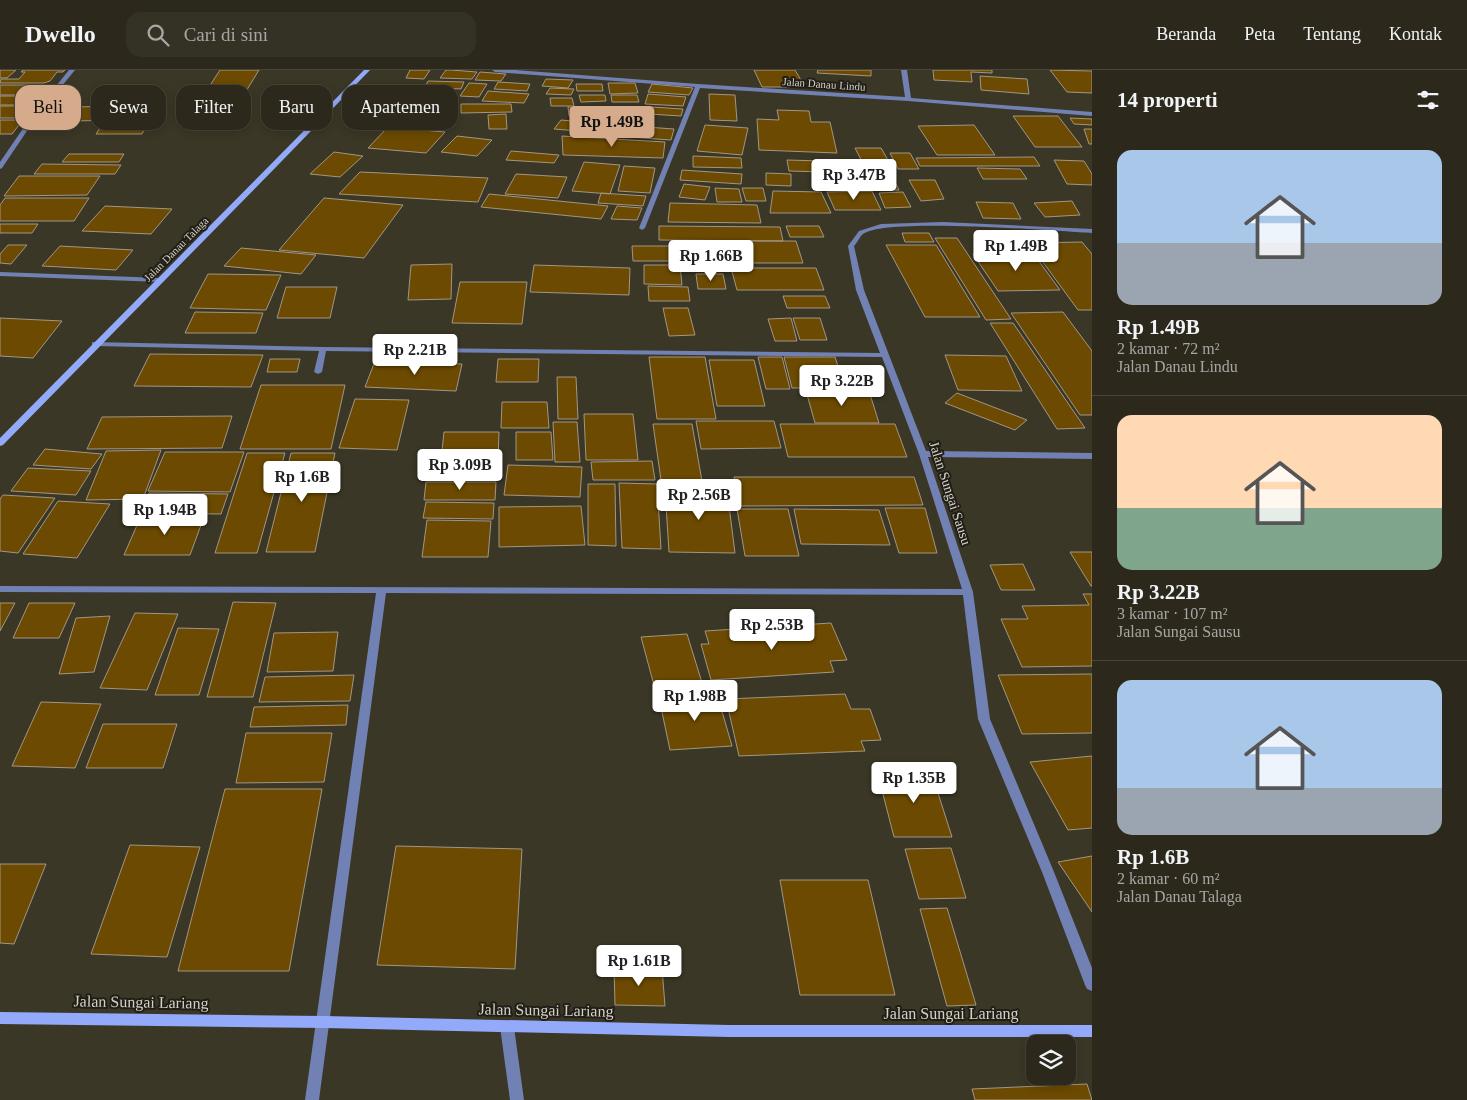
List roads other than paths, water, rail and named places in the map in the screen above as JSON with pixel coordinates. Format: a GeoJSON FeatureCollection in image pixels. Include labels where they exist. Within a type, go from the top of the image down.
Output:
{"type":"FeatureCollection","features":[{"type":"Feature","properties":{"kind":"street"},"geometry":{"type":"LineString","coordinates":[[0,167],[33,118],[72,70]]}},
{"type":"Feature","properties":{"kind":"street","name":"Jalan Danau Talaga"},"geometry":{"type":"LineString","coordinates":[[0,443],[95,344],[299,142],[367,70]]}},
{"type":"Feature","properties":{"kind":"street","name":"Jalan Danau Lindu"},"geometry":{"type":"LineString","coordinates":[[495,70],[584,73],[698,86],[908,99],[1092,114]]}},
{"type":"Feature","properties":{"kind":"street"},"geometry":{"type":"LineString","coordinates":[[904,70],[908,99]]}},
{"type":"Feature","properties":{"kind":"street"},"geometry":{"type":"LineString","coordinates":[[642,228],[698,86]]}},
{"type":"Feature","properties":{"kind":"street","name":"Jalan Sungai Sausu"},"geometry":{"type":"LineString","coordinates":[[1092,231],[942,224],[883,225],[861,232],[851,246],[860,290],[923,454],[968,592],[984,719],[1048,872],[1092,985]]}},
{"type":"Feature","properties":{"kind":"street"},"geometry":{"type":"LineString","coordinates":[[0,274],[161,280]]}},
{"type":"Feature","properties":{"kind":"street"},"geometry":{"type":"LineString","coordinates":[[95,344],[323,349],[886,355]]}},
{"type":"Feature","properties":{"kind":"street"},"geometry":{"type":"LineString","coordinates":[[318,372],[323,349]]}},
{"type":"Feature","properties":{"kind":"street"},"geometry":{"type":"LineString","coordinates":[[923,454],[1092,456]]}},
{"type":"Feature","properties":{"kind":"street"},"geometry":{"type":"LineString","coordinates":[[0,589],[968,592]]}},
{"type":"Feature","properties":{"kind":"street"},"geometry":{"type":"LineString","coordinates":[[312,1100],[381,591]]}},
{"type":"Feature","properties":{"kind":"street","name":"Jalan Sungai Lariang"},"geometry":{"type":"LineString","coordinates":[[0,1018],[324,1022],[729,1032],[1092,1031]]}},
{"type":"Feature","properties":{"kind":"street"},"geometry":{"type":"LineString","coordinates":[[507,1027],[518,1100]]}}]}
